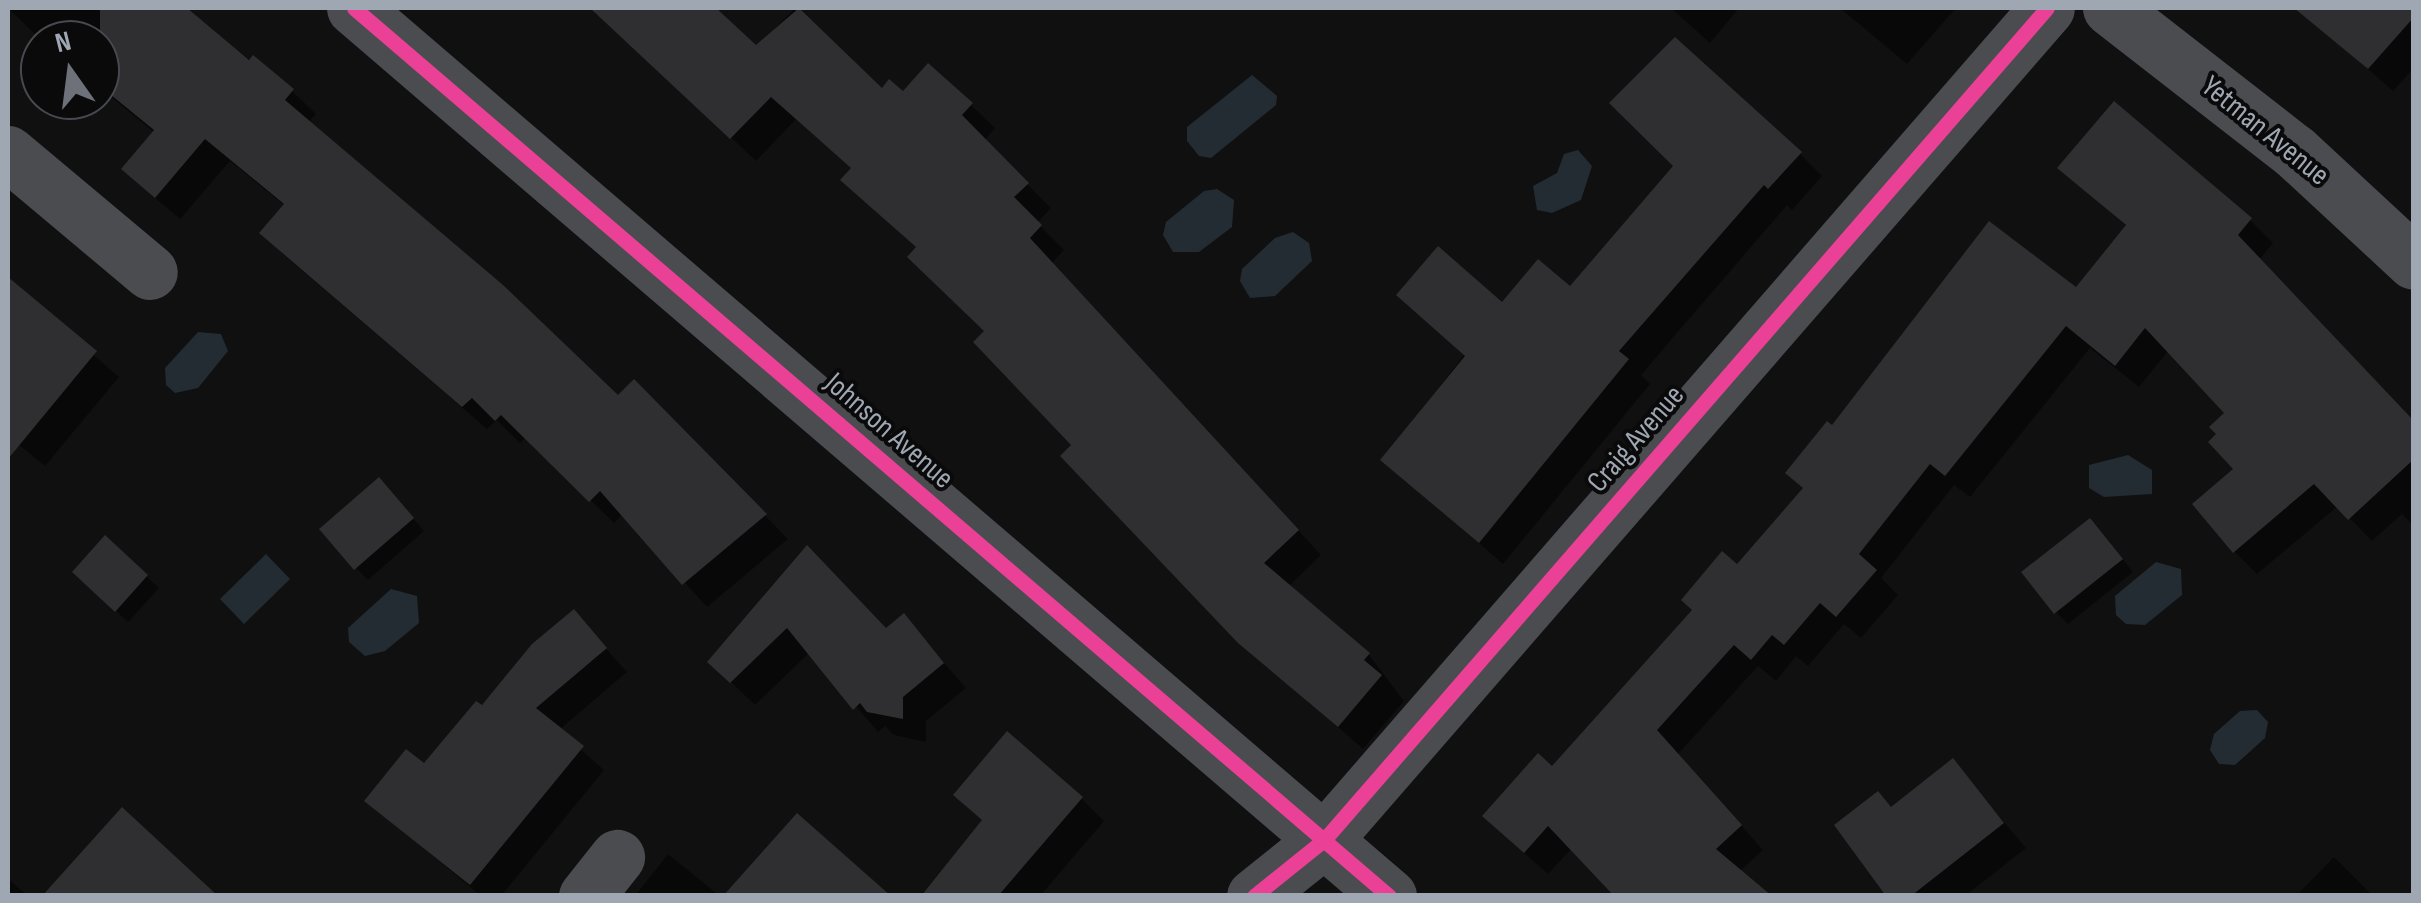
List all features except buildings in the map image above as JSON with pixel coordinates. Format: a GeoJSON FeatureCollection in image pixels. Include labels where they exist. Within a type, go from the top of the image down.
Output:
{"type":"FeatureCollection","features":[{"type":"Feature","properties":{"kind":"street","name":"Johnson Avenue"},"geometry":{"type":"LineString","coordinates":[[354,8],[1390,896]]}},
{"type":"Feature","properties":{"kind":"street","name":"Craig Avenue"},"geometry":{"type":"LineString","coordinates":[[1254,896],[1324,840],[2047,8]]}},
{"type":"Feature","properties":{"kind":"street","name":"Yetman Avenue"},"geometry":{"type":"LineString","coordinates":[[2110,8],[2294,151],[2414,262]]}},
{"type":"Feature","properties":{"kind":"street"},"geometry":{"type":"LineString","coordinates":[[8,153],[150,272]]}},
{"type":"Feature","properties":{"kind":"shaded area"},"geometry":{"type":"Polygon","coordinates":[[[1252,75],[1277,96],[1276,105],[1211,158],[1199,156],[1187,141],[1187,127],[1252,75]]]}},
{"type":"Feature","properties":{"kind":"shaded area"},"geometry":{"type":"Polygon","coordinates":[[[1578,150],[1592,166],[1581,200],[1552,213],[1537,210],[1533,186],[1557,173],[1564,154],[1578,150]]]}},
{"type":"Feature","properties":{"kind":"shaded area"},"geometry":{"type":"Polygon","coordinates":[[[1217,189],[1234,200],[1232,227],[1199,252],[1173,252],[1163,235],[1166,222],[1204,191],[1217,189]]]}},
{"type":"Feature","properties":{"kind":"shaded area"},"geometry":{"type":"Polygon","coordinates":[[[1293,232],[1309,243],[1312,261],[1275,296],[1250,298],[1240,281],[1242,269],[1275,238],[1293,232]]]}},
{"type":"Feature","properties":{"kind":"shaded area"},"geometry":{"type":"Polygon","coordinates":[[[198,332],[221,334],[228,351],[198,388],[175,393],[166,385],[165,368],[198,332]]]}},
{"type":"Feature","properties":{"kind":"shaded area"},"geometry":{"type":"Polygon","coordinates":[[[2128,455],[2152,470],[2152,494],[2104,497],[2089,488],[2089,465],[2128,455]]]}},
{"type":"Feature","properties":{"kind":"shaded area"},"geometry":{"type":"Polygon","coordinates":[[[266,554],[290,579],[244,624],[220,599],[266,554]]]}},
{"type":"Feature","properties":{"kind":"shaded area"},"geometry":{"type":"Polygon","coordinates":[[[2156,562],[2181,569],[2182,595],[2145,625],[2126,624],[2116,615],[2115,596],[2156,562]]]}},
{"type":"Feature","properties":{"kind":"shaded area"},"geometry":{"type":"Polygon","coordinates":[[[391,589],[417,596],[419,623],[385,651],[365,656],[349,642],[348,628],[391,589]]]}},
{"type":"Feature","properties":{"kind":"shaded area"},"geometry":{"type":"Polygon","coordinates":[[[2257,710],[2268,722],[2265,738],[2235,765],[2219,764],[2210,750],[2214,734],[2240,711],[2257,710]]]}},
{"type":"Feature","properties":{"kind":"cycle path"},"geometry":{"type":"LineString","coordinates":[[354,8],[1389,896]]}},
{"type":"Feature","properties":{"kind":"cycle path"},"geometry":{"type":"LineString","coordinates":[[1254,896],[1324,840],[2047,8]]}}]}
